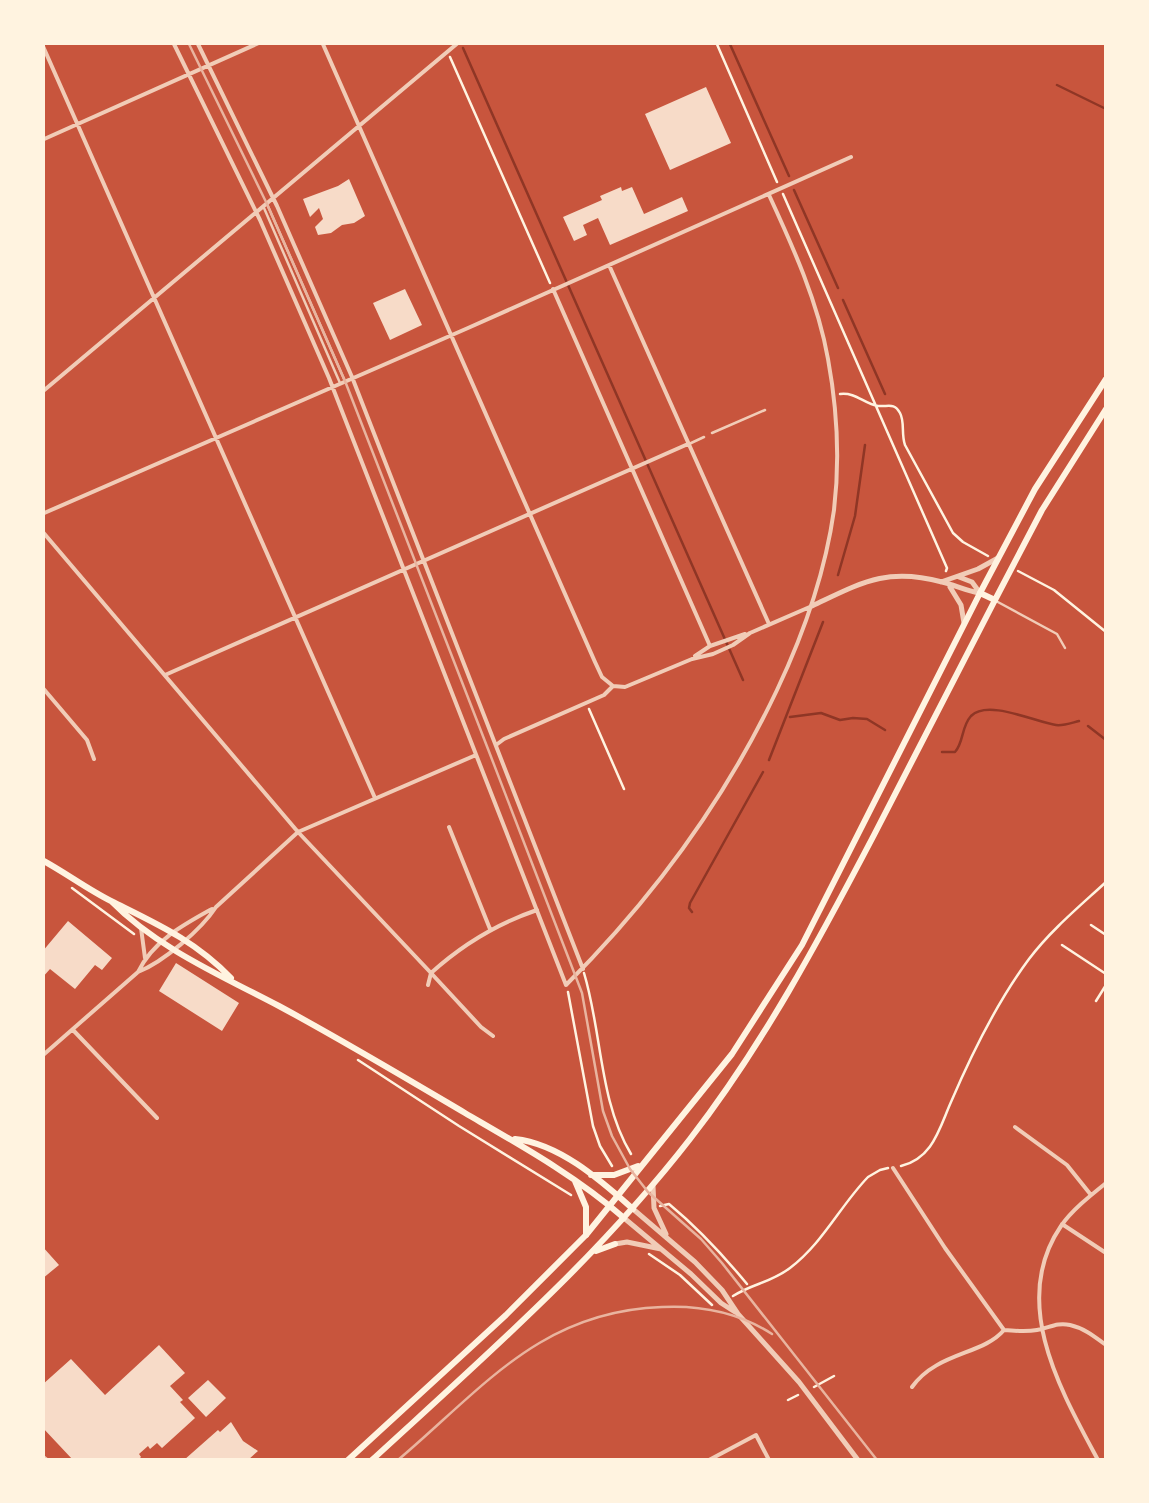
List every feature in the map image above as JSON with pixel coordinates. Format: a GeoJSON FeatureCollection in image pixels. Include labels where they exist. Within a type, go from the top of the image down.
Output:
{"type":"FeatureCollection","features":[{"type":"Feature","properties":{"kind":"main road"},"geometry":{"type":"LineString","coordinates":[[348,1460],[506,1315],[586,1235],[739,1044],[802,945],[998,558],[1049,466],[1106,379]]}},
{"type":"Feature","properties":{"kind":"main road"},"geometry":{"type":"LineString","coordinates":[[372,1460],[595,1251],[652,1186],[728,1088],[813,952],[1042,510],[1106,409]]}},
{"type":"Feature","properties":{"kind":"main road"},"geometry":{"type":"LineString","coordinates":[[980,593],[995,600]]}},
{"type":"Feature","properties":{"kind":"main road"},"geometry":{"type":"LineString","coordinates":[[42,860],[174,932],[212,958],[235,982]]}},
{"type":"Feature","properties":{"kind":"main road"},"geometry":{"type":"LineString","coordinates":[[111,901],[129,920],[162,941],[509,1138],[575,1180],[624,1218]]}},
{"type":"Feature","properties":{"kind":"main road"},"geometry":{"type":"LineString","coordinates":[[509,1138],[548,1147],[633,1209]]}},
{"type":"Feature","properties":{"kind":"main road"},"geometry":{"type":"LineString","coordinates":[[590,1174],[614,1175],[638,1166],[654,1151]]}},
{"type":"Feature","properties":{"kind":"main road"},"geometry":{"type":"LineString","coordinates":[[575,1180],[586,1207],[586,1235]]}},
{"type":"Feature","properties":{"kind":"main road"},"geometry":{"type":"LineString","coordinates":[[595,1251],[616,1244]]}},
{"type":"Feature","properties":{"kind":"street"},"geometry":{"type":"LineString","coordinates":[[173,42],[256,212],[333,386],[566,985],[651,892],[723,792],[753,741],[788,664],[822,572],[834,507],[837,456],[828,358],[797,258],[770,195]]}},
{"type":"Feature","properties":{"kind":"street"},"geometry":{"type":"LineString","coordinates":[[197,42],[274,198],[352,378],[582,968]]}},
{"type":"Feature","properties":{"kind":"street"},"geometry":{"type":"LineString","coordinates":[[42,140],[260,42]]}},
{"type":"Feature","properties":{"kind":"street"},"geometry":{"type":"LineString","coordinates":[[322,42],[595,662],[613,686],[625,687],[721,650],[769,624],[875,578],[901,576],[980,593]]}},
{"type":"Feature","properties":{"kind":"street"},"geometry":{"type":"LineString","coordinates":[[444,42],[448,51]]}},
{"type":"Feature","properties":{"kind":"street"},"geometry":{"type":"LineString","coordinates":[[42,44],[375,798]]}},
{"type":"Feature","properties":{"kind":"street"},"geometry":{"type":"LineString","coordinates":[[42,392],[457,44]]}},
{"type":"Feature","properties":{"kind":"street"},"geometry":{"type":"LineString","coordinates":[[42,514],[851,157]]}},
{"type":"Feature","properties":{"kind":"street"},"geometry":{"type":"LineString","coordinates":[[265,205],[343,382]]}},
{"type":"Feature","properties":{"kind":"street"},"geometry":{"type":"LineString","coordinates":[[609,264],[769,624]]}},
{"type":"Feature","properties":{"kind":"street"},"geometry":{"type":"LineString","coordinates":[[554,289],[710,646]]}},
{"type":"Feature","properties":{"kind":"street"},"geometry":{"type":"LineString","coordinates":[[712,433],[764,410]]}},
{"type":"Feature","properties":{"kind":"street"},"geometry":{"type":"LineString","coordinates":[[165,675],[704,436]]}},
{"type":"Feature","properties":{"kind":"street"},"geometry":{"type":"LineString","coordinates":[[42,531],[298,832],[492,1036]]}},
{"type":"Feature","properties":{"kind":"street"},"geometry":{"type":"LineString","coordinates":[[941,582],[998,558]]}},
{"type":"Feature","properties":{"kind":"street"},"geometry":{"type":"LineString","coordinates":[[956,576],[972,582],[980,593]]}},
{"type":"Feature","properties":{"kind":"street"},"geometry":{"type":"LineString","coordinates":[[949,584],[964,624]]}},
{"type":"Feature","properties":{"kind":"street"},"geometry":{"type":"LineString","coordinates":[[995,600],[1057,634],[1065,648]]}},
{"type":"Feature","properties":{"kind":"street"},"geometry":{"type":"LineString","coordinates":[[692,659],[710,646],[750,633]]}},
{"type":"Feature","properties":{"kind":"street"},"geometry":{"type":"LineString","coordinates":[[496,745],[604,694],[613,686]]}},
{"type":"Feature","properties":{"kind":"street"},"geometry":{"type":"LineString","coordinates":[[42,687],[87,740],[94,759]]}},
{"type":"Feature","properties":{"kind":"street"},"geometry":{"type":"LineString","coordinates":[[138,972],[145,958],[162,941],[216,907],[298,832],[476,755]]}},
{"type":"Feature","properties":{"kind":"street"},"geometry":{"type":"LineString","coordinates":[[449,827],[490,929]]}},
{"type":"Feature","properties":{"kind":"street"},"geometry":{"type":"LineString","coordinates":[[42,1056],[138,972],[174,948],[216,907]]}},
{"type":"Feature","properties":{"kind":"street"},"geometry":{"type":"LineString","coordinates":[[428,986],[431,973],[453,953],[490,929],[537,910]]}},
{"type":"Feature","properties":{"kind":"street"},"geometry":{"type":"LineString","coordinates":[[141,928],[145,958]]}},
{"type":"Feature","properties":{"kind":"street"},"geometry":{"type":"LineString","coordinates":[[73,1030],[157,1118]]}},
{"type":"Feature","properties":{"kind":"street"},"geometry":{"type":"LineString","coordinates":[[1015,1126],[1067,1165],[1091,1196]]}},
{"type":"Feature","properties":{"kind":"street"},"geometry":{"type":"LineString","coordinates":[[893,1168],[1004,1330]]}},
{"type":"Feature","properties":{"kind":"street"},"geometry":{"type":"LineString","coordinates":[[1098,1460],[1060,1388],[1041,1330],[1040,1277],[1047,1252],[1062,1224],[1106,1183]]}},
{"type":"Feature","properties":{"kind":"street"},"geometry":{"type":"LineString","coordinates":[[652,1186],[654,1208],[670,1241]]}},
{"type":"Feature","properties":{"kind":"street"},"geometry":{"type":"LineString","coordinates":[[633,1209],[713,1280],[858,1460]]}},
{"type":"Feature","properties":{"kind":"street"},"geometry":{"type":"LineString","coordinates":[[624,1218],[738,1314]]}},
{"type":"Feature","properties":{"kind":"street"},"geometry":{"type":"LineString","coordinates":[[1062,1224],[1106,1253]]}},
{"type":"Feature","properties":{"kind":"street"},"geometry":{"type":"LineString","coordinates":[[616,1244],[627,1242],[663,1250]]}},
{"type":"Feature","properties":{"kind":"street"},"geometry":{"type":"LineString","coordinates":[[912,1387],[926,1371],[993,1340],[1004,1330],[1041,1330],[1054,1324],[1069,1324],[1106,1345]]}},
{"type":"Feature","properties":{"kind":"street"},"geometry":{"type":"LineString","coordinates":[[709,1460],[756,1435],[769,1460]]}},
{"type":"Feature","properties":{"kind":"path"},"geometry":{"type":"LineString","coordinates":[[716,42],[947,568],[941,582]]}},
{"type":"Feature","properties":{"kind":"path"},"geometry":{"type":"LineString","coordinates":[[448,51],[554,289]]}},
{"type":"Feature","properties":{"kind":"path"},"geometry":{"type":"LineString","coordinates":[[833,395],[851,393],[877,406],[888,404],[899,411],[905,444],[953,533],[974,549]]}},
{"type":"Feature","properties":{"kind":"path"},"geometry":{"type":"LineString","coordinates":[[1034,579],[1106,632]]}},
{"type":"Feature","properties":{"kind":"path"},"geometry":{"type":"LineString","coordinates":[[586,703],[624,789]]}},
{"type":"Feature","properties":{"kind":"path"},"geometry":{"type":"LineString","coordinates":[[63,880],[88,902],[143,938]]}},
{"type":"Feature","properties":{"kind":"path"},"geometry":{"type":"LineString","coordinates":[[669,1204],[708,1238],[750,1286],[770,1281],[790,1268],[814,1247],[868,1176],[916,1162],[928,1152],[989,1024],[1030,958],[1106,882]]}},
{"type":"Feature","properties":{"kind":"path"},"geometry":{"type":"LineString","coordinates":[[1090,925],[1106,935]]}},
{"type":"Feature","properties":{"kind":"path"},"geometry":{"type":"LineString","coordinates":[[1062,946],[1106,974]]}},
{"type":"Feature","properties":{"kind":"path"},"geometry":{"type":"LineString","coordinates":[[582,968],[596,1021],[609,1102],[631,1154]]}},
{"type":"Feature","properties":{"kind":"path"},"geometry":{"type":"LineString","coordinates":[[566,985],[593,1126],[612,1164]]}},
{"type":"Feature","properties":{"kind":"path"},"geometry":{"type":"LineString","coordinates":[[1096,1001],[1106,985]]}},
{"type":"Feature","properties":{"kind":"path"},"geometry":{"type":"LineString","coordinates":[[359,1060],[567,1193]]}},
{"type":"Feature","properties":{"kind":"path"},"geometry":{"type":"LineString","coordinates":[[639,1244],[712,1305]]}},
{"type":"Feature","properties":{"kind":"building"},"geometry":{"type":"Polygon","coordinates":[[[706,87],[731,143],[670,170],[645,114],[706,87]]]}},
{"type":"Feature","properties":{"kind":"building"},"geometry":{"type":"Polygon","coordinates":[[[349,179],[365,216],[331,233],[318,235],[315,227],[323,219],[319,208],[310,217],[303,199],[349,179]]]}},
{"type":"Feature","properties":{"kind":"building"},"geometry":{"type":"Polygon","coordinates":[[[621,187],[622,191],[632,187],[644,214],[682,197],[688,211],[610,245],[598,218],[583,225],[587,235],[574,241],[563,217],[621,187]]]}},
{"type":"Feature","properties":{"kind":"building"},"geometry":{"type":"Polygon","coordinates":[[[405,289],[422,325],[390,340],[373,303],[405,289]]]}},
{"type":"Feature","properties":{"kind":"building"},"geometry":{"type":"Polygon","coordinates":[[[68,921],[112,958],[102,970],[95,965],[75,989],[50,969],[42,978],[42,952],[68,921]]]}},
{"type":"Feature","properties":{"kind":"building"},"geometry":{"type":"Polygon","coordinates":[[[176,963],[239,1003],[222,1031],[159,991],[176,963]]]}},
{"type":"Feature","properties":{"kind":"building"},"geometry":{"type":"Polygon","coordinates":[[[42,1246],[59,1265],[42,1279],[42,1246]]]}},
{"type":"Feature","properties":{"kind":"building"},"geometry":{"type":"Polygon","coordinates":[[[159,1345],[185,1373],[170,1386],[195,1418],[162,1448],[157,1443],[150,1449],[148,1446],[138,1460],[73,1460],[42,1427],[42,1385],[71,1359],[105,1395],[159,1345]]]}},
{"type":"Feature","properties":{"kind":"building"},"geometry":{"type":"Polygon","coordinates":[[[208,1380],[226,1398],[206,1417],[188,1398],[208,1380]]]}},
{"type":"Feature","properties":{"kind":"building"},"geometry":{"type":"Polygon","coordinates":[[[231,1422],[243,1441],[258,1451],[248,1460],[184,1460],[218,1430],[231,1422]]]}},
{"type":"Feature","properties":{"kind":"waterway"},"geometry":{"type":"LineString","coordinates":[[729,42],[789,176]]}},
{"type":"Feature","properties":{"kind":"waterway"},"geometry":{"type":"LineString","coordinates":[[463,48],[743,680]]}},
{"type":"Feature","properties":{"kind":"waterway"},"geometry":{"type":"LineString","coordinates":[[1057,85],[1106,109]]}},
{"type":"Feature","properties":{"kind":"waterway"},"geometry":{"type":"LineString","coordinates":[[794,190],[838,288]]}},
{"type":"Feature","properties":{"kind":"waterway"},"geometry":{"type":"LineString","coordinates":[[843,300],[885,394]]}},
{"type":"Feature","properties":{"kind":"waterway"},"geometry":{"type":"LineString","coordinates":[[838,575],[855,516],[865,445]]}},
{"type":"Feature","properties":{"kind":"waterway"},"geometry":{"type":"LineString","coordinates":[[769,760],[823,622]]}},
{"type":"Feature","properties":{"kind":"waterway"},"geometry":{"type":"LineString","coordinates":[[942,752],[955,752],[968,720],[979,711],[1000,711],[1056,725],[1079,721]]}},
{"type":"Feature","properties":{"kind":"waterway"},"geometry":{"type":"LineString","coordinates":[[790,717],[821,713],[840,720],[867,719],[885,730]]}},
{"type":"Feature","properties":{"kind":"waterway"},"geometry":{"type":"LineString","coordinates":[[1088,726],[1106,740]]}},
{"type":"Feature","properties":{"kind":"waterway"},"geometry":{"type":"LineString","coordinates":[[692,912],[690,903],[763,772]]}},
{"type":"Feature","properties":{"kind":"tram line"},"geometry":{"type":"LineString","coordinates":[[188,42],[267,204],[345,381],[488,749],[582,993],[603,1111],[612,1136],[648,1192],[722,1263],[877,1460]]}},
{"type":"Feature","properties":{"kind":"tram line"},"geometry":{"type":"LineString","coordinates":[[398,1460],[516,1358],[582,1322],[619,1312],[691,1307],[733,1315],[772,1334]]}}]}
